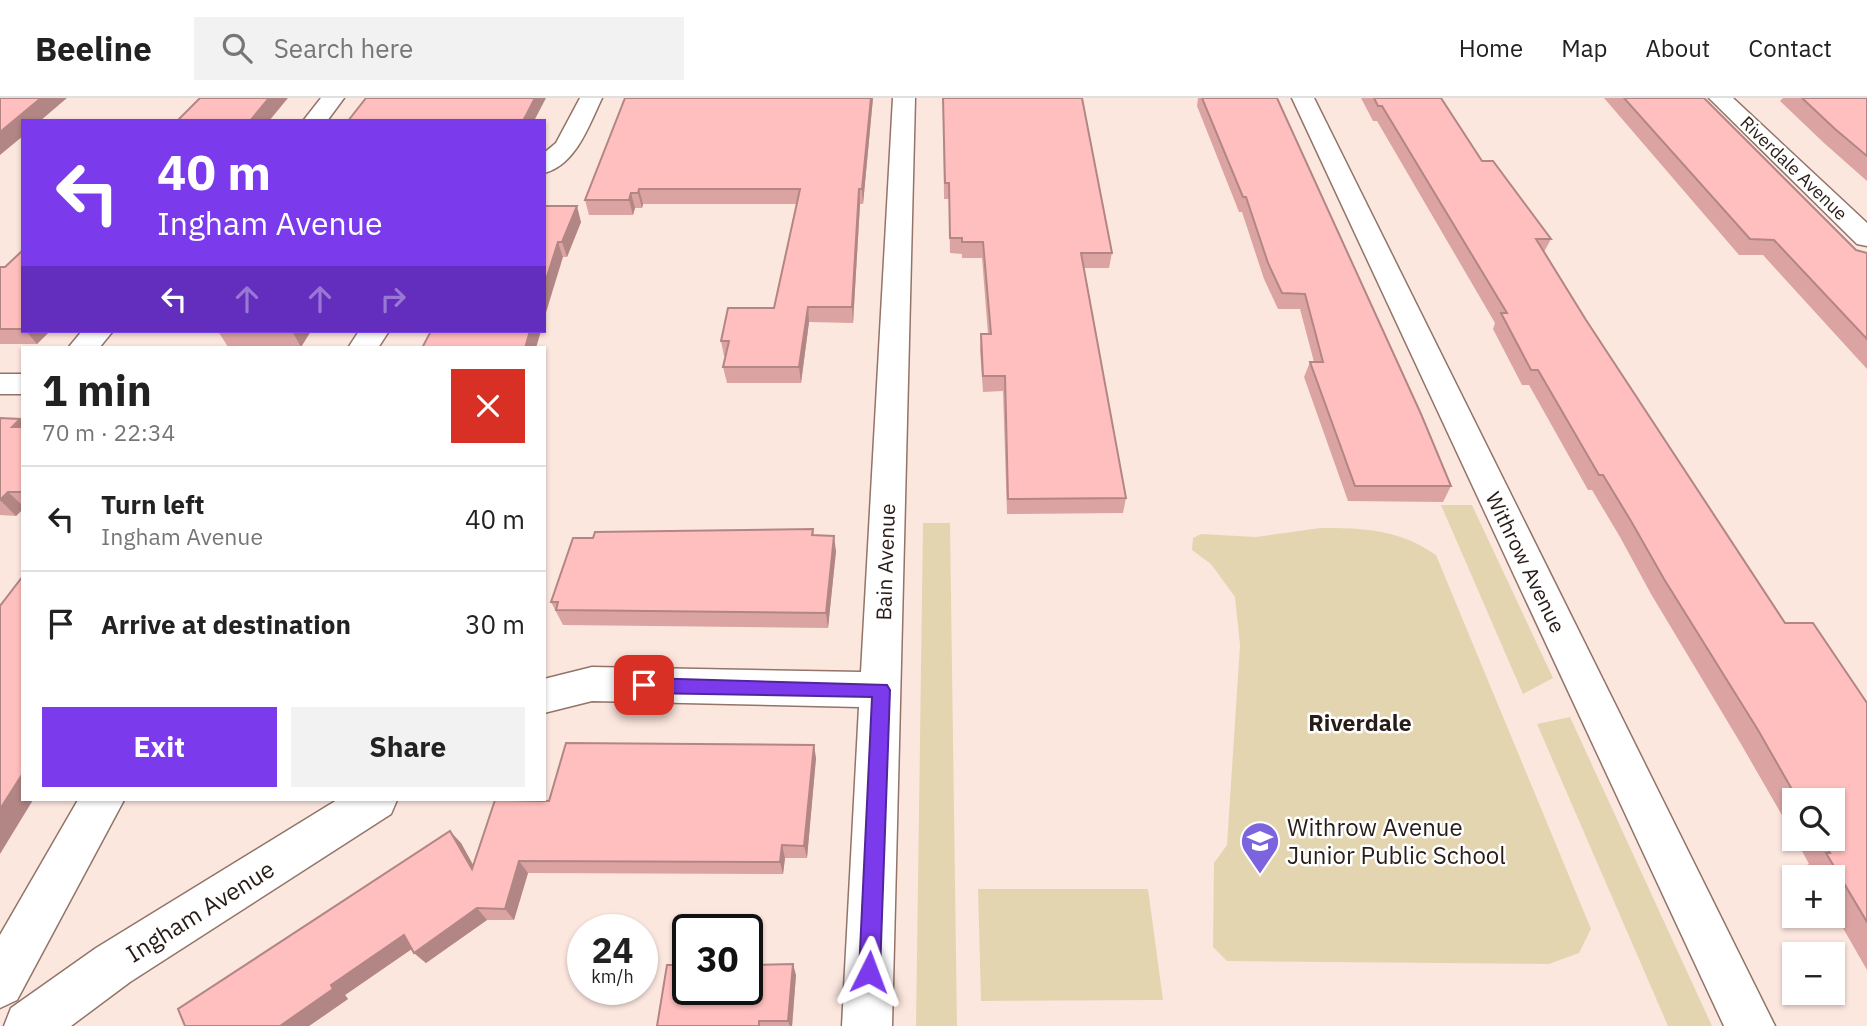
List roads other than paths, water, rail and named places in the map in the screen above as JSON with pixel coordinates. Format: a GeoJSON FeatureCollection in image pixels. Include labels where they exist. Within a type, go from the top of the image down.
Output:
{"type":"FeatureCollection","features":[{"type":"Feature","properties":{"kind":"street"},"geometry":{"type":"LineString","coordinates":[[317,119],[333,98]]}},
{"type":"Feature","properties":{"kind":"street"},"geometry":{"type":"LineString","coordinates":[[546,164],[565,147],[591,98]]}},
{"type":"Feature","properties":{"kind":"street","name":"Bain Avenue"},"geometry":{"type":"LineString","coordinates":[[867,1026],[904,98]]}},
{"type":"Feature","properties":{"kind":"street","name":"Withrow Avenue"},"geometry":{"type":"LineString","coordinates":[[1303,98],[1750,1026]]}},
{"type":"Feature","properties":{"kind":"street","name":"Riverdale Avenue"},"geometry":{"type":"LineString","coordinates":[[1720,98],[1867,238]]}},
{"type":"Feature","properties":{"kind":"street"},"geometry":{"type":"LineString","coordinates":[[85,346],[97,333]]}},
{"type":"Feature","properties":{"kind":"street"},"geometry":{"type":"LineString","coordinates":[[0,384],[21,384]]}},
{"type":"Feature","properties":{"kind":"street"},"geometry":{"type":"LineString","coordinates":[[546,696],[592,684],[881,690]]}},
{"type":"Feature","properties":{"kind":"street"},"geometry":{"type":"LineString","coordinates":[[0,983],[101,801]]}},
{"type":"Feature","properties":{"kind":"street","name":"Ingham Avenue"},"geometry":{"type":"LineString","coordinates":[[29,1026],[113,965],[373,801]]}},
{"type":"Feature","properties":{"kind":"place","name":"Withrow Avenue Junior Public School"},"geometry":{"type":"Point","coordinates":[1260,875]}},
{"type":"Feature","properties":{"kind":"district","name":"Riverdale"},"geometry":{"type":"Point","coordinates":[1360,722]}}]}
